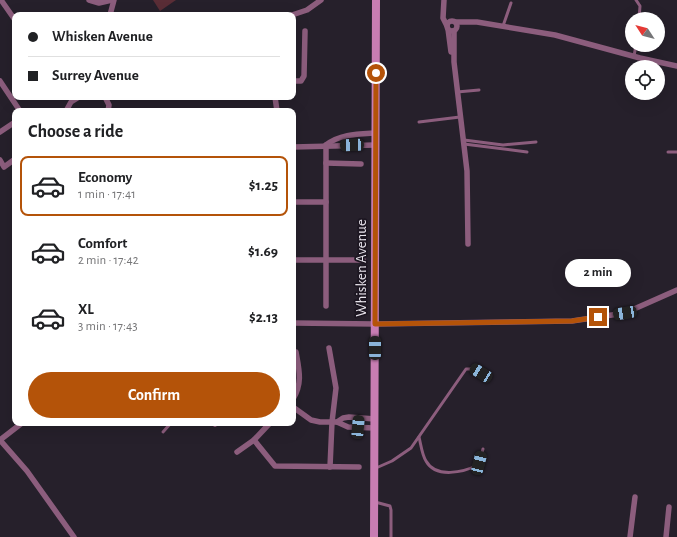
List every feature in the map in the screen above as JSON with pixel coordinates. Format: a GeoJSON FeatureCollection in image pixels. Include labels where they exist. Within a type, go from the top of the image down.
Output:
{"type":"FeatureCollection","features":[{"type":"Feature","properties":{"kind":"street"},"geometry":{"type":"LineString","coordinates":[[1,0],[12,16]]}},
{"type":"Feature","properties":{"kind":"street"},"geometry":{"type":"LineString","coordinates":[[89,0],[99,3],[113,0],[111,12]]}},
{"type":"Feature","properties":{"kind":"street"},"geometry":{"type":"LineString","coordinates":[[296,14],[304,12],[321,0]]}},
{"type":"Feature","properties":{"kind":"street","name":"Whisken Avenue"},"geometry":{"type":"LineString","coordinates":[[374,537],[376,0]]}},
{"type":"Feature","properties":{"kind":"street"},"geometry":{"type":"LineString","coordinates":[[444,0],[443,12],[452,26],[457,92],[467,171],[468,244]]}},
{"type":"Feature","properties":{"kind":"street"},"geometry":{"type":"LineString","coordinates":[[452,26],[469,21],[560,36],[677,66]]}},
{"type":"Feature","properties":{"kind":"street"},"geometry":{"type":"LineString","coordinates":[[296,81],[301,81],[304,76],[305,31]]}},
{"type":"Feature","properties":{"kind":"street"},"geometry":{"type":"LineString","coordinates":[[0,81],[12,99]]}},
{"type":"Feature","properties":{"kind":"street"},"geometry":{"type":"LineString","coordinates":[[68,108],[71,102],[74,100]]}},
{"type":"Feature","properties":{"kind":"street"},"geometry":{"type":"LineString","coordinates":[[0,132],[12,124]]}},
{"type":"Feature","properties":{"kind":"street"},"geometry":{"type":"LineString","coordinates":[[326,145],[334,139],[353,134],[375,133]]}},
{"type":"Feature","properties":{"kind":"street"},"geometry":{"type":"LineString","coordinates":[[296,147],[375,144]]}},
{"type":"Feature","properties":{"kind":"street"},"geometry":{"type":"LineString","coordinates":[[326,145],[326,306]]}},
{"type":"Feature","properties":{"kind":"street"},"geometry":{"type":"LineString","coordinates":[[0,160],[2,168],[12,161]]}},
{"type":"Feature","properties":{"kind":"street"},"geometry":{"type":"LineString","coordinates":[[326,163],[361,164]]}},
{"type":"Feature","properties":{"kind":"street"},"geometry":{"type":"LineString","coordinates":[[296,202],[326,202]]}},
{"type":"Feature","properties":{"kind":"street"},"geometry":{"type":"LineString","coordinates":[[296,260],[362,260]]}},
{"type":"Feature","properties":{"kind":"street"},"geometry":{"type":"LineString","coordinates":[[296,323],[375,324],[572,321],[625,313],[677,290]]}},
{"type":"Feature","properties":{"kind":"street"},"geometry":{"type":"LineString","coordinates":[[329,348],[336,388],[330,467]]}},
{"type":"Feature","properties":{"kind":"street"},"geometry":{"type":"LineString","coordinates":[[296,352],[300,377],[299,386],[296,392]]}},
{"type":"Feature","properties":{"kind":"street"},"geometry":{"type":"LineString","coordinates":[[296,408],[311,420],[334,422],[343,426],[375,428]]}},
{"type":"Feature","properties":{"kind":"street"},"geometry":{"type":"LineString","coordinates":[[334,422],[343,418],[375,419]]}},
{"type":"Feature","properties":{"kind":"street"},"geometry":{"type":"LineString","coordinates":[[358,427],[359,418]]}},
{"type":"Feature","properties":{"kind":"street"},"geometry":{"type":"LineString","coordinates":[[18,426],[0,440],[27,471],[74,537]]}},
{"type":"Feature","properties":{"kind":"street"},"geometry":{"type":"LineString","coordinates":[[237,452],[254,440],[267,426]]}},
{"type":"Feature","properties":{"kind":"street"},"geometry":{"type":"LineString","coordinates":[[254,440],[275,466],[359,467]]}},
{"type":"Feature","properties":{"kind":"street"},"geometry":{"type":"LineString","coordinates":[[630,537],[635,497]]}},
{"type":"Feature","properties":{"kind":"street"},"geometry":{"type":"LineString","coordinates":[[666,537],[669,507]]}},
{"type":"Feature","properties":{"kind":"lane"},"geometry":{"type":"LineString","coordinates":[[636,0],[640,6],[640,12]]}},
{"type":"Feature","properties":{"kind":"lane"},"geometry":{"type":"LineString","coordinates":[[503,26],[511,2]]}},
{"type":"Feature","properties":{"kind":"lane"},"geometry":{"type":"LineString","coordinates":[[634,56],[635,52]]}},
{"type":"Feature","properties":{"kind":"lane"},"geometry":{"type":"LineString","coordinates":[[457,92],[479,90]]}},
{"type":"Feature","properties":{"kind":"lane"},"geometry":{"type":"LineString","coordinates":[[419,122],[460,116]]}},
{"type":"Feature","properties":{"kind":"lane"},"geometry":{"type":"LineString","coordinates":[[464,142],[503,145],[536,142]]}},
{"type":"Feature","properties":{"kind":"lane"},"geometry":{"type":"LineString","coordinates":[[464,142],[527,152]]}},
{"type":"Feature","properties":{"kind":"lane"},"geometry":{"type":"LineString","coordinates":[[668,152],[677,152]]}},
{"type":"Feature","properties":{"kind":"lane"},"geometry":{"type":"LineString","coordinates":[[374,469],[402,455],[419,437],[464,370],[469,368],[474,369],[488,378]]}},
{"type":"Feature","properties":{"kind":"lane"},"geometry":{"type":"LineString","coordinates":[[163,432],[168,426]]}},
{"type":"Feature","properties":{"kind":"lane"},"geometry":{"type":"LineString","coordinates":[[419,437],[426,462],[437,471],[454,472],[465,471],[472,468],[479,463],[483,449]]}},
{"type":"Feature","properties":{"kind":"lane"},"geometry":{"type":"LineString","coordinates":[[375,502],[390,506],[391,537]]}},
{"type":"Feature","properties":{"kind":"shaded area"},"geometry":{"type":"Polygon","coordinates":[[[153,0],[176,0],[160,11],[153,0]]]}},
{"type":"Feature","properties":{"kind":"route"},"geometry":{"type":"LineString","coordinates":[[376,73],[375,324],[572,321],[598,317]]}}]}
